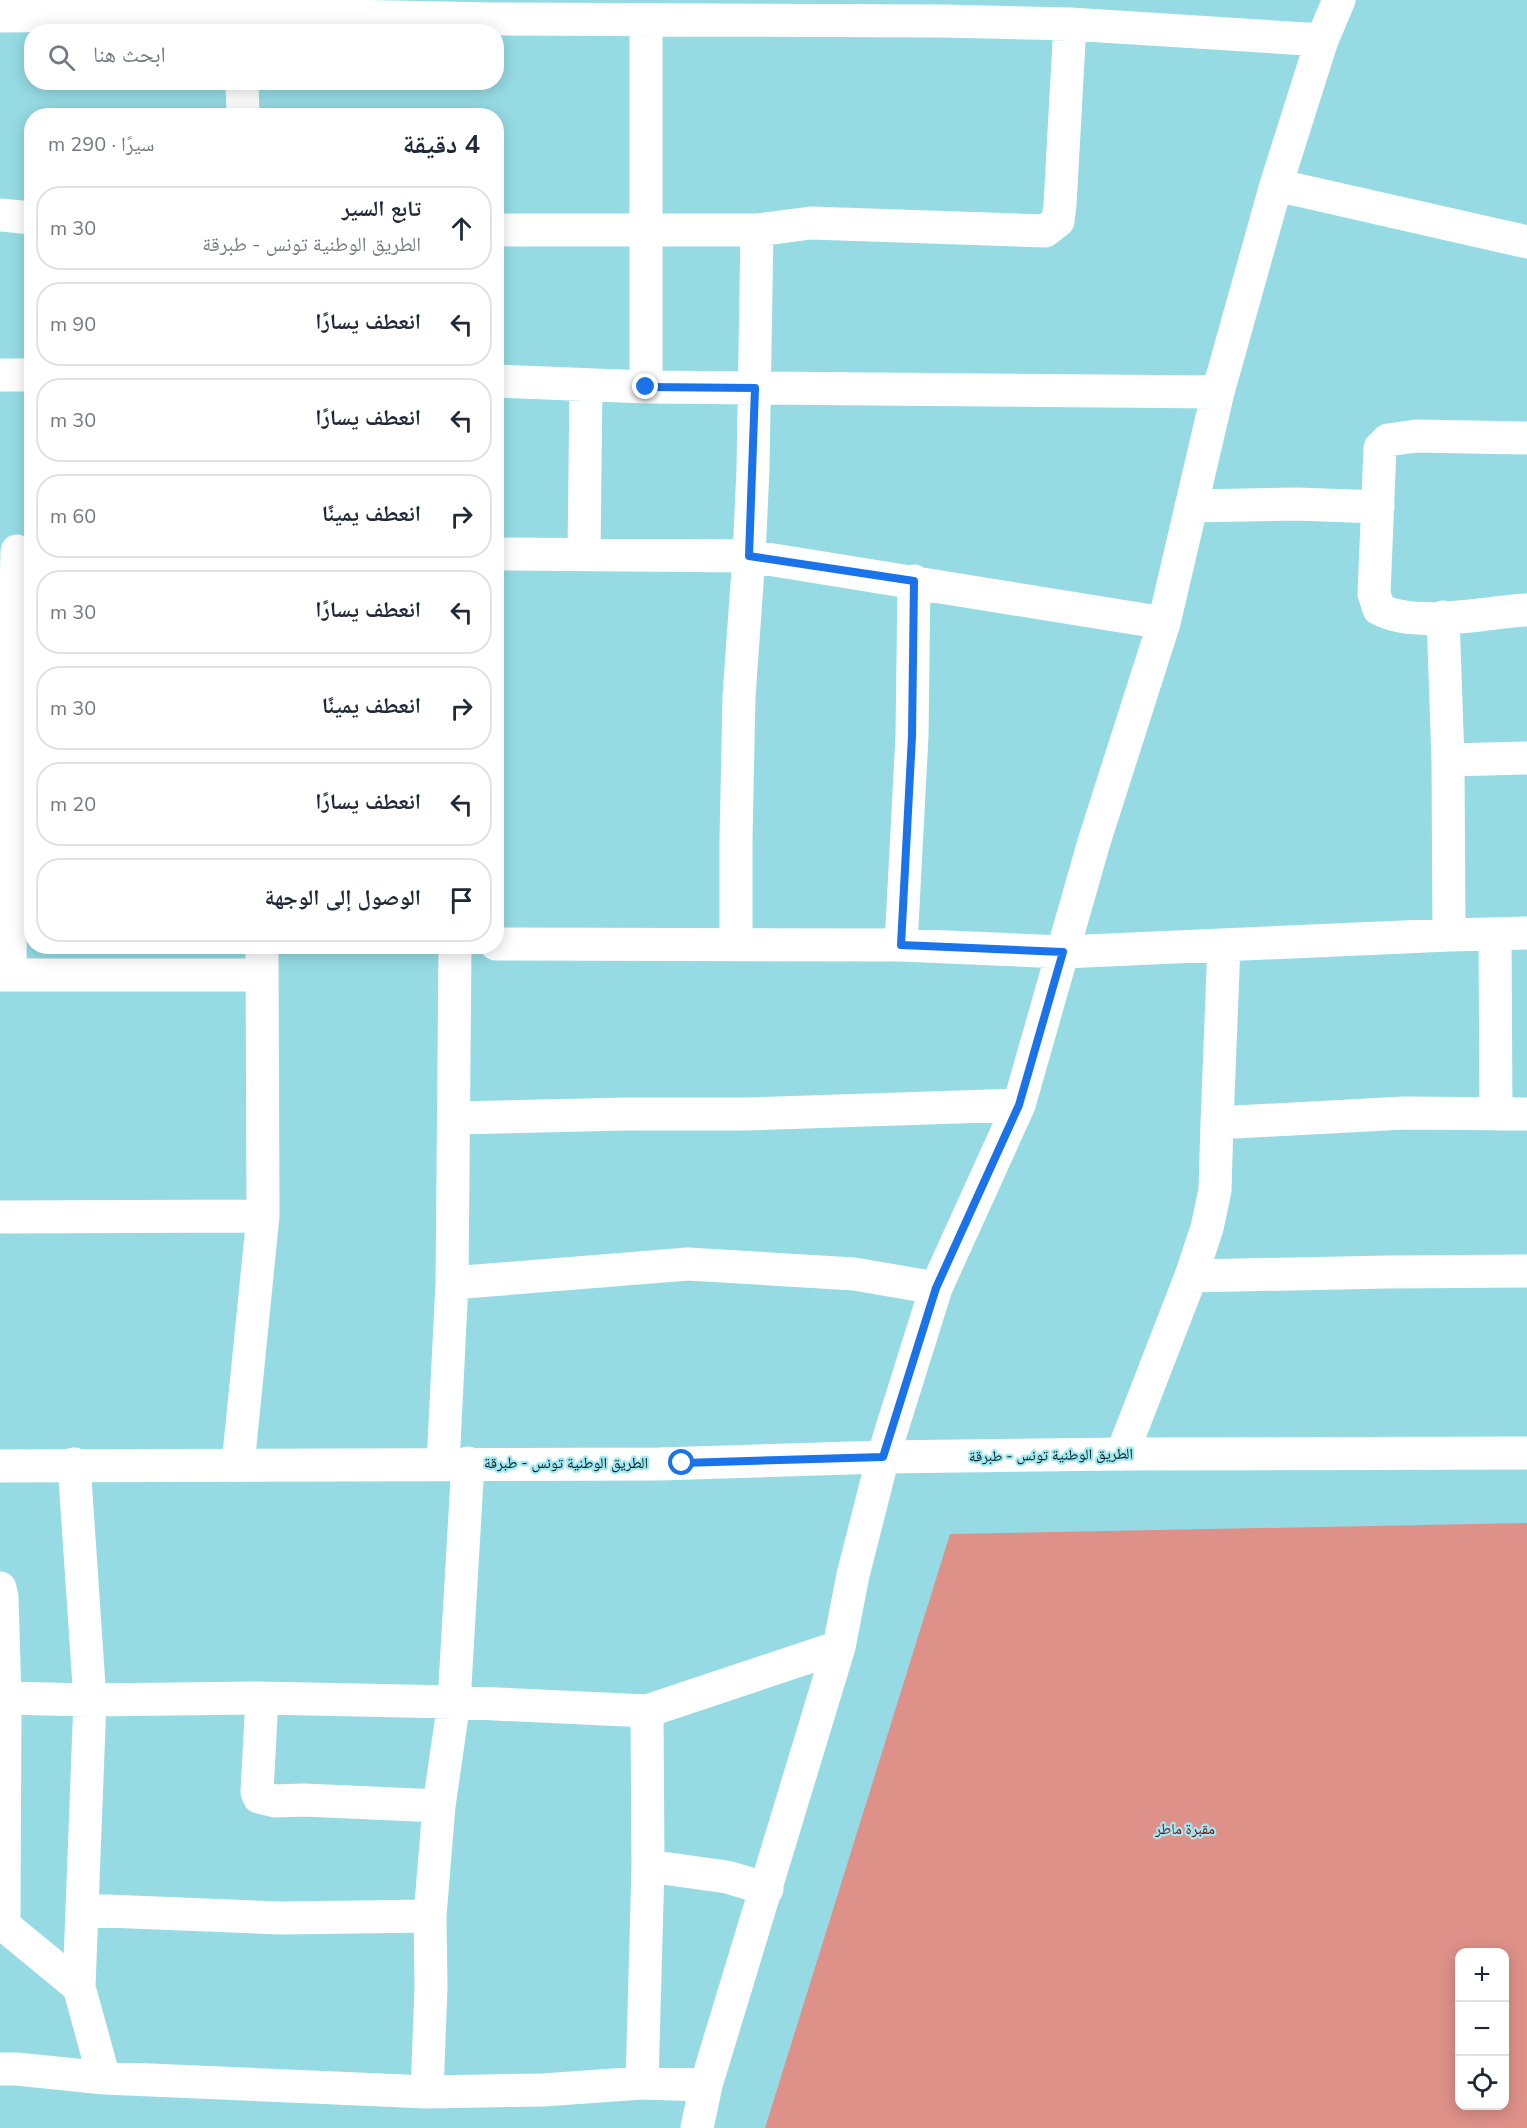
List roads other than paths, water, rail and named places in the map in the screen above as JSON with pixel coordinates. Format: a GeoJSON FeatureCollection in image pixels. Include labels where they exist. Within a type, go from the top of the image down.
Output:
{"type":"FeatureCollection","features":[{"type":"Feature","properties":{"kind":"street"},"geometry":{"type":"LineString","coordinates":[[697,2128],[706,2085],[839,1647],[853,1575],[883,1457],[936,1288],[1019,1105],[1094,842],[1164,623],[1218,392],[1276,185],[1322,40],[1339,0]]}},
{"type":"Feature","properties":{"kind":"street"},"geometry":{"type":"LineString","coordinates":[[0,16],[242,23],[646,20],[944,21],[1070,24],[1322,40]]}},
{"type":"Feature","properties":{"kind":"street"},"geometry":{"type":"LineString","coordinates":[[646,20],[646,387]]}},
{"type":"Feature","properties":{"kind":"street"},"geometry":{"type":"LineString","coordinates":[[504,230],[757,230],[811,223],[1045,231],[1058,220],[1060,205],[1070,24]]}},
{"type":"Feature","properties":{"kind":"street"},"geometry":{"type":"LineString","coordinates":[[242,90],[243,108]]}},
{"type":"Feature","properties":{"kind":"street"},"geometry":{"type":"LineString","coordinates":[[1276,185],[1527,242]]}},
{"type":"Feature","properties":{"kind":"street"},"geometry":{"type":"LineString","coordinates":[[0,215],[24,217]]}},
{"type":"Feature","properties":{"kind":"street"},"geometry":{"type":"LineString","coordinates":[[736,944],[739,696],[749,556],[755,388],[757,230]]}},
{"type":"Feature","properties":{"kind":"street"},"geometry":{"type":"LineString","coordinates":[[0,375],[24,375]]}},
{"type":"Feature","properties":{"kind":"street"},"geometry":{"type":"LineString","coordinates":[[504,381],[646,387],[1218,392]]}},
{"type":"Feature","properties":{"kind":"street"},"geometry":{"type":"LineString","coordinates":[[584,555],[586,386]]}},
{"type":"Feature","properties":{"kind":"street"},"geometry":{"type":"LineString","coordinates":[[1527,438],[1416,436],[1388,440],[1380,448],[1374,594],[1379,609],[1388,614],[1410,618],[1443,618],[1527,610]]}},
{"type":"Feature","properties":{"kind":"street"},"geometry":{"type":"LineString","coordinates":[[1191,506],[1297,504],[1378,507]]}},
{"type":"Feature","properties":{"kind":"street"},"geometry":{"type":"LineString","coordinates":[[16,551],[5,797],[5,975],[261,961],[263,1216],[238,1465]]}},
{"type":"Feature","properties":{"kind":"street"},"geometry":{"type":"LineString","coordinates":[[504,554],[749,556],[1164,623]]}},
{"type":"Feature","properties":{"kind":"street"},"geometry":{"type":"LineString","coordinates":[[901,945],[912,736],[914,581]]}},
{"type":"Feature","properties":{"kind":"street"},"geometry":{"type":"LineString","coordinates":[[1443,618],[1448,760],[1449,935]]}},
{"type":"Feature","properties":{"kind":"street"},"geometry":{"type":"LineString","coordinates":[[1448,760],[1527,758]]}},
{"type":"Feature","properties":{"kind":"street"},"geometry":{"type":"LineString","coordinates":[[504,944],[901,945],[1063,952],[1511,934],[1511,1114],[1404,1113],[1217,1123]]}},
{"type":"Feature","properties":{"kind":"street"},"geometry":{"type":"LineString","coordinates":[[1122,1454],[1191,1276],[1207,1228],[1215,1190],[1224,945]]}},
{"type":"Feature","properties":{"kind":"street"},"geometry":{"type":"LineString","coordinates":[[427,2092],[431,1987],[430,1916],[439,1806],[454,1702],[456,1463],[452,1283],[455,954]]}},
{"type":"Feature","properties":{"kind":"street"},"geometry":{"type":"LineString","coordinates":[[454,1118],[748,1114],[1019,1105]]}},
{"type":"Feature","properties":{"kind":"street"},"geometry":{"type":"LineString","coordinates":[[0,1217],[263,1216]]}},
{"type":"Feature","properties":{"kind":"street"},"geometry":{"type":"LineString","coordinates":[[452,1283],[688,1264],[854,1274],[936,1288]]}},
{"type":"Feature","properties":{"kind":"street"},"geometry":{"type":"LineString","coordinates":[[1191,1276],[1527,1271]]}},
{"type":"Feature","properties":{"kind":"street","name":"الطريق الوطنية تونس - طبرقة"},"geometry":{"type":"LineString","coordinates":[[0,1466],[659,1464],[883,1457],[1527,1453]]}},
{"type":"Feature","properties":{"kind":"street"},"geometry":{"type":"LineString","coordinates":[[74,1464],[90,1700],[78,1987],[104,2078]]}},
{"type":"Feature","properties":{"kind":"street"},"geometry":{"type":"LineString","coordinates":[[0,1588],[5,1698],[2,1923],[78,1987]]}},
{"type":"Feature","properties":{"kind":"street"},"geometry":{"type":"LineString","coordinates":[[5,1698],[90,1700],[262,1698],[454,1702],[647,1711],[839,1647]]}},
{"type":"Feature","properties":{"kind":"street"},"geometry":{"type":"LineString","coordinates":[[262,1698],[257,1792],[259,1797],[275,1802],[304,1800],[439,1806]]}},
{"type":"Feature","properties":{"kind":"street"},"geometry":{"type":"LineString","coordinates":[[642,2083],[648,1866],[647,1711]]}},
{"type":"Feature","properties":{"kind":"street"},"geometry":{"type":"LineString","coordinates":[[648,1866],[727,1877],[767,1889]]}},
{"type":"Feature","properties":{"kind":"street"},"geometry":{"type":"LineString","coordinates":[[82,1910],[281,1918],[430,1916]]}},
{"type":"Feature","properties":{"kind":"street"},"geometry":{"type":"LineString","coordinates":[[0,2069],[104,2078],[427,2092],[543,2090],[642,2083],[706,2085]]}},
{"type":"Feature","properties":{"kind":"park label","name":"مقبرة ماطر"},"geometry":{"type":"Point","coordinates":[1185,1829]}}]}
